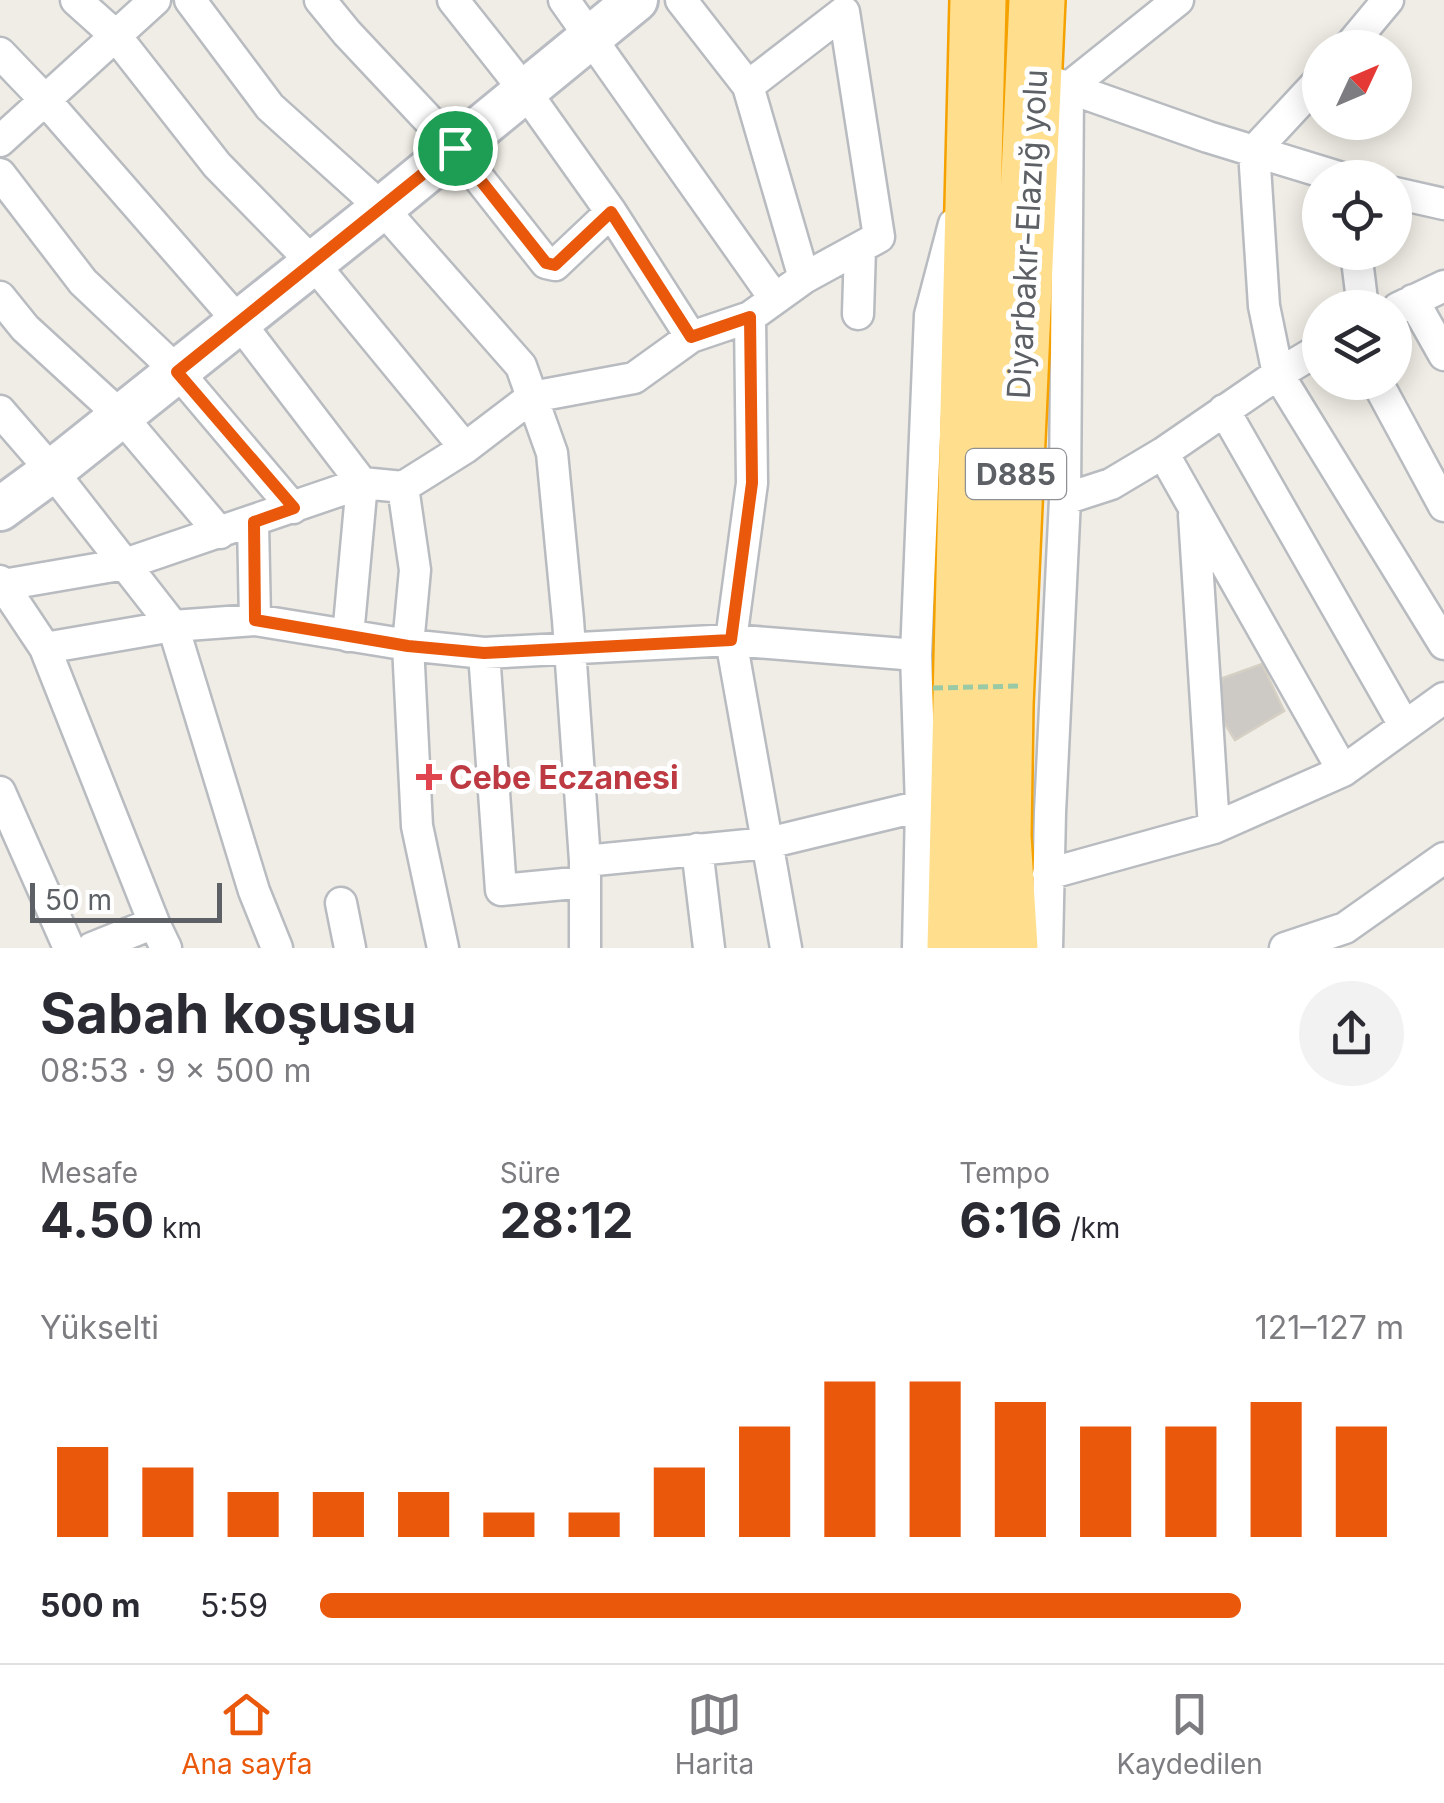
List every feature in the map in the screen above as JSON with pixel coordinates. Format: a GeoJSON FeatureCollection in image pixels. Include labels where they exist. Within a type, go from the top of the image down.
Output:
{"type":"FeatureCollection","features":[{"type":"Feature","properties":{"kind":"highway","name":"Diyarbakır-Elazığ yolu"},"geometry":{"type":"LineString","coordinates":[[955,948],[978,0]]}},
{"type":"Feature","properties":{"kind":"highway","name":"Diyarbakır-Elazığ yolu"},"geometry":{"type":"LineString","coordinates":[[1010,948],[1002,836],[1005,704],[1052,82],[1038,0]]}},
{"type":"Feature","properties":{"kind":"street"},"geometry":{"type":"LineString","coordinates":[[76,0],[115,35],[217,164],[313,263],[465,448]]}},
{"type":"Feature","properties":{"kind":"street"},"geometry":{"type":"LineString","coordinates":[[0,141],[155,0]]}},
{"type":"Feature","properties":{"kind":"street"},"geometry":{"type":"LineString","coordinates":[[190,0],[270,107],[382,208],[521,366],[552,453],[585,871],[585,948]]}},
{"type":"Feature","properties":{"kind":"street"},"geometry":{"type":"LineString","coordinates":[[320,0],[455,148],[546,263],[555,265],[611,212]]}},
{"type":"Feature","properties":{"kind":"street"},"geometry":{"type":"LineString","coordinates":[[453,0],[525,91],[611,212],[691,337]]}},
{"type":"Feature","properties":{"kind":"street"},"geometry":{"type":"LineString","coordinates":[[564,0],[775,299]]}},
{"type":"Feature","properties":{"kind":"street"},"geometry":{"type":"LineString","coordinates":[[0,508],[177,372],[636,0]]}},
{"type":"Feature","properties":{"kind":"street"},"geometry":{"type":"LineString","coordinates":[[682,0],[748,86],[804,278]]}},
{"type":"Feature","properties":{"kind":"street"},"geometry":{"type":"LineString","coordinates":[[1139,31],[1142,0]]}},
{"type":"Feature","properties":{"kind":"street"},"geometry":{"type":"LineString","coordinates":[[1052,82],[1139,31],[1178,0]]}},
{"type":"Feature","properties":{"kind":"street"},"geometry":{"type":"LineString","coordinates":[[1363,30],[1388,0]]}},
{"type":"Feature","properties":{"kind":"street"},"geometry":{"type":"LineString","coordinates":[[748,86],[852,6]]}},
{"type":"Feature","properties":{"kind":"street"},"geometry":{"type":"LineString","coordinates":[[92,948],[160,936],[45,648],[1,583],[125,564],[362,484],[404,487],[465,448],[532,397],[634,378],[691,337],[750,317],[804,278],[879,237],[852,6]]}},
{"type":"Feature","properties":{"kind":"street"},"geometry":{"type":"LineString","coordinates":[[0,53],[239,322],[362,484],[348,636]]}},
{"type":"Feature","properties":{"kind":"street"},"geometry":{"type":"LineString","coordinates":[[1052,82],[1302,166]]}},
{"type":"Feature","properties":{"kind":"street"},"geometry":{"type":"LineString","coordinates":[[1047,948],[1065,499],[1052,82]]}},
{"type":"Feature","properties":{"kind":"street"},"geometry":{"type":"LineString","coordinates":[[1302,99],[1254,151],[1264,306],[1278,374],[1444,644]]}},
{"type":"Feature","properties":{"kind":"street"},"geometry":{"type":"LineString","coordinates":[[918,948],[921,806],[916,655],[930,315],[974,149]]}},
{"type":"Feature","properties":{"kind":"street"},"geometry":{"type":"LineString","coordinates":[[0,174],[83,282],[177,372],[294,508]]}},
{"type":"Feature","properties":{"kind":"street"},"geometry":{"type":"LineString","coordinates":[[1412,197],[1444,204]]}},
{"type":"Feature","properties":{"kind":"street"},"geometry":{"type":"LineString","coordinates":[[858,314],[860,248]]}},
{"type":"Feature","properties":{"kind":"street"},"geometry":{"type":"LineString","coordinates":[[1412,301],[1444,286]]}},
{"type":"Feature","properties":{"kind":"street"},"geometry":{"type":"LineString","coordinates":[[0,297],[25,328],[121,416],[220,533]]}},
{"type":"Feature","properties":{"kind":"street"},"geometry":{"type":"LineString","coordinates":[[1412,315],[1444,355]]}},
{"type":"Feature","properties":{"kind":"street"},"geometry":{"type":"LineString","coordinates":[[750,317],[752,483],[731,640],[786,948]]}},
{"type":"Feature","properties":{"kind":"street"},"geometry":{"type":"LineString","coordinates":[[1065,499],[1111,484],[1302,360]]}},
{"type":"Feature","properties":{"kind":"street"},"geometry":{"type":"LineString","coordinates":[[1388,400],[1444,506]]}},
{"type":"Feature","properties":{"kind":"street"},"geometry":{"type":"LineString","coordinates":[[1224,410],[1404,724]]}},
{"type":"Feature","properties":{"kind":"street"},"geometry":{"type":"LineString","coordinates":[[0,411],[173,626],[254,892],[277,948]]}},
{"type":"Feature","properties":{"kind":"street"},"geometry":{"type":"LineString","coordinates":[[1163,453],[1343,770]]}},
{"type":"Feature","properties":{"kind":"street"},"geometry":{"type":"LineString","coordinates":[[404,487],[415,570],[408,646],[417,826],[444,948]]}},
{"type":"Feature","properties":{"kind":"street"},"geometry":{"type":"LineString","coordinates":[[1194,507],[1214,828]]}},
{"type":"Feature","properties":{"kind":"street"},"geometry":{"type":"LineString","coordinates":[[254,522],[255,620]]}},
{"type":"Feature","properties":{"kind":"street"},"geometry":{"type":"LineString","coordinates":[[45,648],[173,626],[255,620],[408,646],[484,653],[731,640],[916,655]]}},
{"type":"Feature","properties":{"kind":"street"},"geometry":{"type":"LineString","coordinates":[[484,653],[501,890],[697,850],[768,842],[921,806]]}},
{"type":"Feature","properties":{"kind":"street"},"geometry":{"type":"LineString","coordinates":[[1048,874],[1214,828],[1343,770],[1444,698]]}},
{"type":"Feature","properties":{"kind":"street"},"geometry":{"type":"LineString","coordinates":[[0,792],[69,948]]}},
{"type":"Feature","properties":{"kind":"street"},"geometry":{"type":"LineString","coordinates":[[697,850],[708,948]]}},
{"type":"Feature","properties":{"kind":"street"},"geometry":{"type":"LineString","coordinates":[[1284,948],[1345,928],[1444,858]]}},
{"type":"Feature","properties":{"kind":"street"},"geometry":{"type":"LineString","coordinates":[[341,903],[350,948]]}},
{"type":"Feature","properties":{"kind":"path"},"geometry":{"type":"LineString","coordinates":[[932,688],[1022,686]]}},
{"type":"Feature","properties":{"kind":"building"},"geometry":{"type":"Polygon","coordinates":[[[1262,664],[1284,711],[1235,740],[1215,708],[1223,678],[1262,664]]]}},
{"type":"Feature","properties":{"kind":"place","name":"Cebe Eczanesi"},"geometry":{"type":"Point","coordinates":[429,777]}},
{"type":"Feature","properties":{"kind":"route"},"geometry":{"type":"LineString","coordinates":[[455,148],[546,263],[555,265],[611,212],[691,337],[750,317],[752,483],[731,640],[484,653],[408,646],[255,620],[254,522],[294,508],[177,372],[455,148]]}}]}
